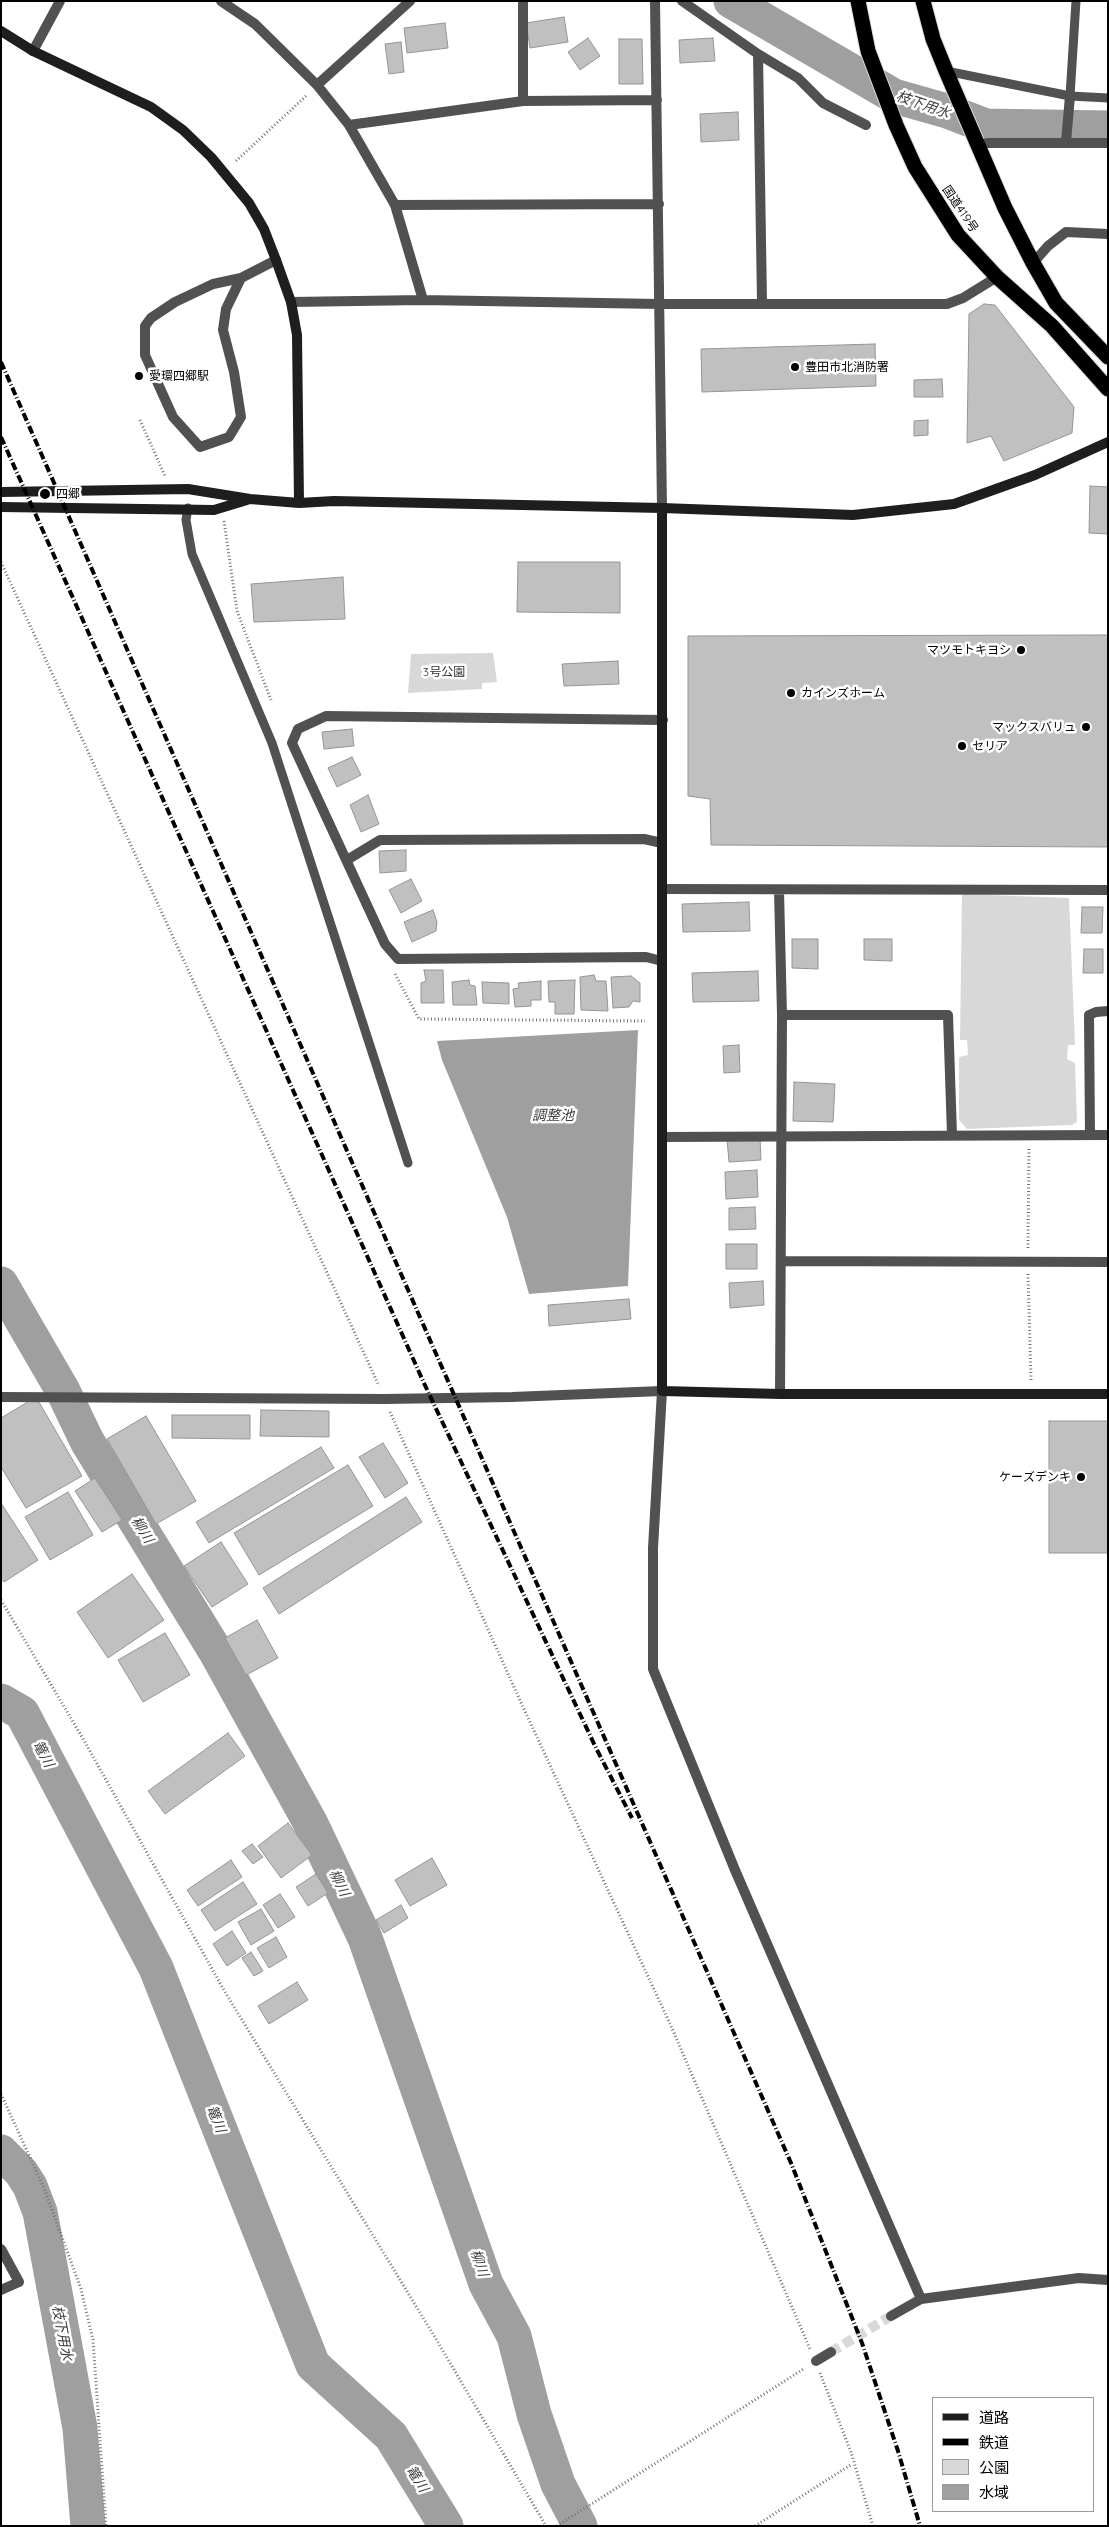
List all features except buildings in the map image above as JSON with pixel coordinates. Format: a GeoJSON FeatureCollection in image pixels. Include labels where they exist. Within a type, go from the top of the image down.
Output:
{"type":"FeatureCollection","features":[{"type":"Feature","properties":{"kind":"highway","name":"国道419号"},"geometry":{"type":"LineString","coordinates":[[858,1],[868,51],[896,125],[915,167],[958,235],[997,277],[1052,326],[1108,389]]}},
{"type":"Feature","properties":{"kind":"highway"},"geometry":{"type":"LineString","coordinates":[[923,1],[946,71],[1032,263],[1056,303],[1108,357]]}},
{"type":"Feature","properties":{"kind":"street"},"geometry":{"type":"LineString","coordinates":[[32,51],[60,1]]}},
{"type":"Feature","properties":{"kind":"street"},"geometry":{"type":"LineString","coordinates":[[221,1],[255,24],[317,85],[349,125],[395,205],[423,300]]}},
{"type":"Feature","properties":{"kind":"street"},"geometry":{"type":"LineString","coordinates":[[523,1],[523,101]]}},
{"type":"Feature","properties":{"kind":"street"},"geometry":{"type":"LineString","coordinates":[[655,1],[662,508],[662,1391],[653,1548],[652,1669],[735,1870],[921,2299]]}},
{"type":"Feature","properties":{"kind":"street"},"geometry":{"type":"LineString","coordinates":[[682,1],[758,54],[798,78],[823,103],[866,125]]}},
{"type":"Feature","properties":{"kind":"street"},"geometry":{"type":"LineString","coordinates":[[317,85],[408,2]]}},
{"type":"Feature","properties":{"kind":"street"},"geometry":{"type":"LineString","coordinates":[[1,30],[32,51],[151,107],[183,130],[211,156],[241,190],[264,229],[291,302],[297,335],[299,503]]}},
{"type":"Feature","properties":{"kind":"street"},"geometry":{"type":"LineString","coordinates":[[758,54],[762,302]]}},
{"type":"Feature","properties":{"kind":"street"},"geometry":{"type":"LineString","coordinates":[[349,125],[523,101],[657,100]]}},
{"type":"Feature","properties":{"kind":"street"},"geometry":{"type":"LineString","coordinates":[[1066,142],[1069,101]]}},
{"type":"Feature","properties":{"kind":"street"},"geometry":{"type":"LineString","coordinates":[[978,146],[987,143],[1108,143]]}},
{"type":"Feature","properties":{"kind":"street"},"geometry":{"type":"LineString","coordinates":[[395,205],[658,204]]}},
{"type":"Feature","properties":{"kind":"street"},"geometry":{"type":"LineString","coordinates":[[1032,263],[1048,246],[1066,232],[1108,234]]}},
{"type":"Feature","properties":{"kind":"street"},"geometry":{"type":"LineString","coordinates":[[241,278],[226,309],[223,330],[234,372],[241,417],[229,437],[200,447],[182,428],[169,408],[146,355],[146,326],[151,318],[175,302],[214,284],[241,278],[276,260]]}},
{"type":"Feature","properties":{"kind":"street"},"geometry":{"type":"LineString","coordinates":[[291,302],[423,300],[660,304],[762,302],[947,304],[963,298],[997,277]]}},
{"type":"Feature","properties":{"kind":"street"},"geometry":{"type":"LineString","coordinates":[[1,492],[188,489],[250,499],[299,503],[344,502],[662,508],[852,515],[954,504],[1034,475],[1108,442]]}},
{"type":"Feature","properties":{"kind":"street"},"geometry":{"type":"LineString","coordinates":[[1,507],[188,508],[214,510],[250,499]]}},
{"type":"Feature","properties":{"kind":"street"},"geometry":{"type":"LineString","coordinates":[[662,961],[646,957],[398,960],[385,944],[292,743],[298,729],[326,716],[663,720]]}},
{"type":"Feature","properties":{"kind":"street"},"geometry":{"type":"LineString","coordinates":[[346,860],[380,840],[644,838],[662,843]]}},
{"type":"Feature","properties":{"kind":"street"},"geometry":{"type":"LineString","coordinates":[[662,889],[1108,890]]}},
{"type":"Feature","properties":{"kind":"street"},"geometry":{"type":"LineString","coordinates":[[779,890],[782,1015],[780,1394]]}},
{"type":"Feature","properties":{"kind":"street"},"geometry":{"type":"LineString","coordinates":[[1090,1135],[1089,1015],[1096,1012],[1108,1012]]}},
{"type":"Feature","properties":{"kind":"street"},"geometry":{"type":"LineString","coordinates":[[782,1015],[948,1015],[952,1135]]}},
{"type":"Feature","properties":{"kind":"street"},"geometry":{"type":"LineString","coordinates":[[662,1137],[1108,1135]]}},
{"type":"Feature","properties":{"kind":"street"},"geometry":{"type":"LineString","coordinates":[[781,1262],[1108,1262]]}},
{"type":"Feature","properties":{"kind":"street"},"geometry":{"type":"LineString","coordinates":[[1,1397],[385,1399],[512,1397],[662,1391],[780,1394],[1108,1394]]}},
{"type":"Feature","properties":{"kind":"street"},"geometry":{"type":"LineString","coordinates":[[1,2249],[19,2282],[1,2290]]}},
{"type":"Feature","properties":{"kind":"street"},"geometry":{"type":"LineString","coordinates":[[891,2316],[921,2299],[1079,2278],[1108,2280]]}},
{"type":"Feature","properties":{"kind":"street"},"geometry":{"type":"LineString","coordinates":[[816,2361],[831,2352]]}},
{"type":"Feature","properties":{"kind":"lane"},"geometry":{"type":"LineString","coordinates":[[1069,101],[1076,1]]}},
{"type":"Feature","properties":{"kind":"lane"},"geometry":{"type":"LineString","coordinates":[[946,71],[1069,101],[1108,98]]}},
{"type":"Feature","properties":{"kind":"lane"},"geometry":{"type":"LineString","coordinates":[[188,508],[186,520],[192,554],[272,743],[408,1163]]}},
{"type":"Feature","properties":{"kind":"path"},"geometry":{"type":"LineString","coordinates":[[236,161],[317,85]]}},
{"type":"Feature","properties":{"kind":"path"},"geometry":{"type":"LineString","coordinates":[[140,420],[169,485]]}},
{"type":"Feature","properties":{"kind":"path"},"geometry":{"type":"LineString","coordinates":[[224,518],[237,610],[274,708]]}},
{"type":"Feature","properties":{"kind":"path"},"geometry":{"type":"LineString","coordinates":[[1,562],[385,1399],[523,1707],[671,2026],[816,2361],[557,2526]]}},
{"type":"Feature","properties":{"kind":"path"},"geometry":{"type":"LineString","coordinates":[[398,960],[391,966],[418,1019],[645,1021]]}},
{"type":"Feature","properties":{"kind":"path"},"geometry":{"type":"LineString","coordinates":[[1,1600],[82,1737],[225,1992],[436,2339],[546,2526]]}},
{"type":"Feature","properties":{"kind":"path"},"geometry":{"type":"LineString","coordinates":[[1,2094],[44,2188],[81,2289],[92,2340],[106,2526]]}},
{"type":"Feature","properties":{"kind":"path"},"geometry":{"type":"LineString","coordinates":[[821,2375],[851,2452],[852,2464],[873,2526]]}},
{"type":"Feature","properties":{"kind":"path"},"geometry":{"type":"LineString","coordinates":[[755,2526],[852,2464]]}},
{"type":"Feature","properties":{"kind":"green space","name":"3号公園"},"geometry":{"type":"Polygon","coordinates":[[[493,653],[497,682],[482,683],[482,689],[408,693],[411,654],[493,653]]]}},
{"type":"Feature","properties":{"kind":"green space"},"geometry":{"type":"Polygon","coordinates":[[[962,894],[1069,898],[1075,1045],[1068,1045],[1067,1059],[1075,1063],[1077,1122],[1072,1125],[967,1129],[959,1120],[959,1057],[968,1055],[967,1040],[960,1040],[962,894]]]}},
{"type":"Feature","properties":{"kind":"water","name":"調整池"},"geometry":{"type":"Polygon","coordinates":[[[638,1030],[628,1286],[529,1294],[507,1217],[442,1060],[437,1041],[638,1030]]]}},
{"type":"Feature","properties":{"kind":"waterway","name":"枝下用水"},"geometry":{"type":"LineString","coordinates":[[731,1],[894,96],[947,111],[986,126],[1108,128]]}},
{"type":"Feature","properties":{"kind":"waterway","name":"柳川"},"geometry":{"type":"LineString","coordinates":[[1,1284],[63,1391],[87,1441],[216,1652],[311,1824],[365,1938],[486,2284],[514,2336],[534,2414],[558,2484],[580,2526]]}},
{"type":"Feature","properties":{"kind":"waterway","name":"篭川"},"geometry":{"type":"LineString","coordinates":[[1,1701],[22,1713],[156,1968],[313,2365],[391,2436],[446,2526]]}},
{"type":"Feature","properties":{"kind":"waterway","name":"枝下用水"},"geometry":{"type":"LineString","coordinates":[[1,2152],[21,2172],[30,2186],[40,2212],[80,2428],[88,2526]]}},
{"type":"Feature","properties":{"kind":"tunnel"},"geometry":{"type":"LineString","coordinates":[[831,2352],[891,2316]]}},
{"type":"Feature","properties":{"kind":"railway"},"geometry":{"type":"LineString","coordinates":[[1,362],[791,2163],[862,2343],[898,2451],[920,2526]]}},
{"type":"Feature","properties":{"kind":"railway"},"geometry":{"type":"LineString","coordinates":[[1,437],[423,1381],[596,1748],[632,1818]]}},
{"type":"Feature","properties":{"kind":"place","name":"豊田市北消防署"},"geometry":{"type":"Point","coordinates":[795,367]}},
{"type":"Feature","properties":{"kind":"place","name":"愛環四郷駅"},"geometry":{"type":"Point","coordinates":[139,376]}},
{"type":"Feature","properties":{"kind":"place","name":"四郷"},"geometry":{"type":"Point","coordinates":[45,494]}},
{"type":"Feature","properties":{"kind":"place","name":"マツモトキヨシ"},"geometry":{"type":"Point","coordinates":[1021,650]}},
{"type":"Feature","properties":{"kind":"place","name":"カインズホーム"},"geometry":{"type":"Point","coordinates":[791,693]}},
{"type":"Feature","properties":{"kind":"place","name":"マックスバリュ"},"geometry":{"type":"Point","coordinates":[1086,727]}},
{"type":"Feature","properties":{"kind":"place","name":"セリア"},"geometry":{"type":"Point","coordinates":[962,746]}},
{"type":"Feature","properties":{"kind":"place","name":"ケーズデンキ"},"geometry":{"type":"Point","coordinates":[1081,1477]}}]}
